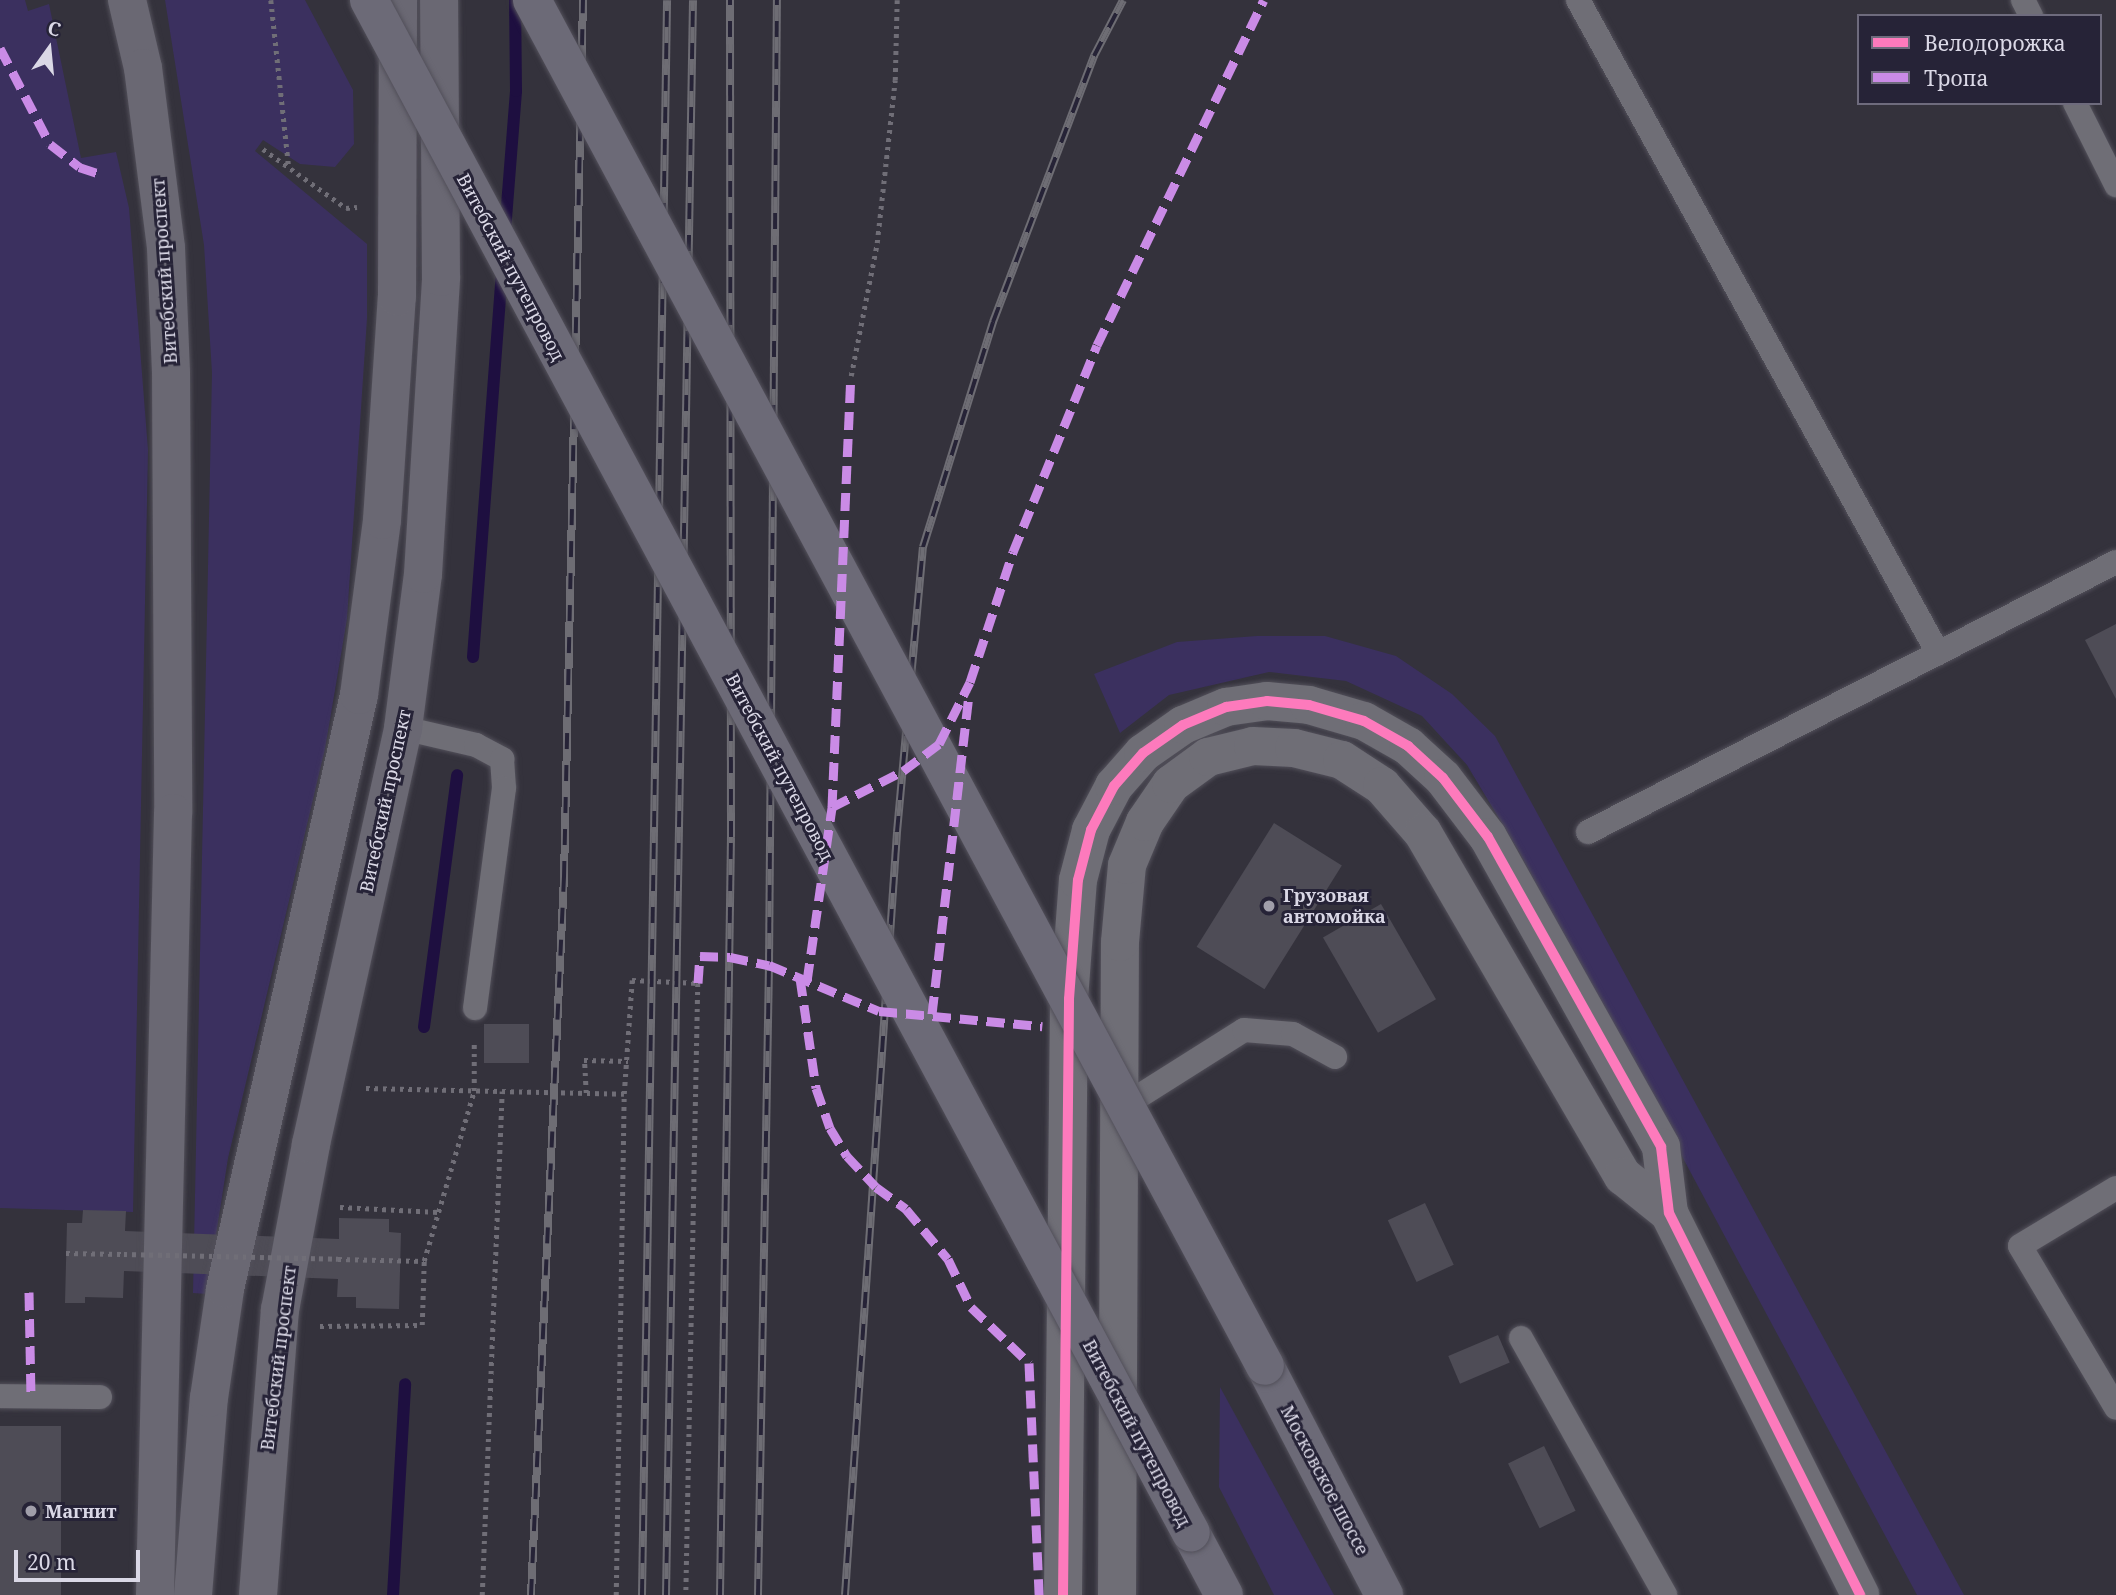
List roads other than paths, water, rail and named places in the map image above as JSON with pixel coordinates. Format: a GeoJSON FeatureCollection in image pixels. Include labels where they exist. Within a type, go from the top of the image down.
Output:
{"type":"FeatureCollection","features":[{"type":"Feature","properties":{"kind":"highway","name":"Витебский путепровод"},"geometry":{"type":"LineString","coordinates":[[369,0],[1224,1595]]}},
{"type":"Feature","properties":{"kind":"highway","name":"Московское шоссе"},"geometry":{"type":"LineString","coordinates":[[532,0],[1265,1366],[1384,1595]]}},
{"type":"Feature","properties":{"kind":"main road","name":"Витебский проспект"},"geometry":{"type":"LineString","coordinates":[[127,0],[143,68],[166,248],[171,372],[173,827],[155,1595]]}},
{"type":"Feature","properties":{"kind":"main road"},"geometry":{"type":"LineString","coordinates":[[193,1595],[209,1398],[225,1289],[359,695],[382,520],[397,297],[398,0]]}},
{"type":"Feature","properties":{"kind":"main road","name":"Витебский проспект"},"geometry":{"type":"LineString","coordinates":[[258,1595],[280,1311],[320,1103],[403,728],[423,574],[435,428],[441,277],[439,0]]}},
{"type":"Feature","properties":{"kind":"street"},"geometry":{"type":"LineString","coordinates":[[1063,1595],[1071,923],[1091,830],[1114,786],[1143,753],[1183,725],[1226,707],[1267,701],[1308,705],[1364,721],[1408,746],[1443,778],[1488,837],[1661,1147],[1669,1213],[1855,1593]]}},
{"type":"Feature","properties":{"kind":"street"},"geometry":{"type":"LineString","coordinates":[[1117,1595],[1122,1107],[1120,942],[1127,865],[1145,822],[1171,783],[1208,757],[1253,746],[1294,748],[1342,760],[1382,786],[1423,833],[1623,1176],[1669,1213]]}},
{"type":"Feature","properties":{"kind":"lane"},"geometry":{"type":"LineString","coordinates":[[1578,0],[1938,653]]}},
{"type":"Feature","properties":{"kind":"lane"},"geometry":{"type":"LineString","coordinates":[[2076,105],[2116,186]]}},
{"type":"Feature","properties":{"kind":"lane"},"geometry":{"type":"LineString","coordinates":[[1588,832],[2116,562]]}},
{"type":"Feature","properties":{"kind":"lane"},"geometry":{"type":"LineString","coordinates":[[403,728],[477,745],[502,759],[504,788],[475,1009]]}},
{"type":"Feature","properties":{"kind":"lane"},"geometry":{"type":"LineString","coordinates":[[1122,1107],[1244,1030],[1293,1034],[1335,1057]]}},
{"type":"Feature","properties":{"kind":"lane"},"geometry":{"type":"LineString","coordinates":[[2116,1188],[2020,1246],[2116,1408]]}},
{"type":"Feature","properties":{"kind":"lane"},"geometry":{"type":"LineString","coordinates":[[1521,1338],[1665,1595]]}},
{"type":"Feature","properties":{"kind":"lane"},"geometry":{"type":"LineString","coordinates":[[0,1396],[100,1397]]}},
{"type":"Feature","properties":{"kind":"waterway"},"geometry":{"type":"LineString","coordinates":[[505,231],[516,91],[515,0]]}},
{"type":"Feature","properties":{"kind":"waterway"},"geometry":{"type":"LineString","coordinates":[[473,657],[502,270]]}},
{"type":"Feature","properties":{"kind":"waterway"},"geometry":{"type":"LineString","coordinates":[[424,1027],[457,775]]}},
{"type":"Feature","properties":{"kind":"waterway"},"geometry":{"type":"LineString","coordinates":[[393,1595],[405,1384]]}},
{"type":"Feature","properties":{"kind":"railway"},"geometry":{"type":"LineString","coordinates":[[531,1595],[564,877],[583,0]]}},
{"type":"Feature","properties":{"kind":"railway"},"geometry":{"type":"LineString","coordinates":[[642,1595],[667,0]]}},
{"type":"Feature","properties":{"kind":"railway"},"geometry":{"type":"LineString","coordinates":[[666,1595],[693,0]]}},
{"type":"Feature","properties":{"kind":"railway"},"geometry":{"type":"LineString","coordinates":[[720,1595],[731,837],[730,0]]}},
{"type":"Feature","properties":{"kind":"railway"},"geometry":{"type":"LineString","coordinates":[[758,1595],[769,965],[777,0]]}},
{"type":"Feature","properties":{"kind":"railway"},"geometry":{"type":"LineString","coordinates":[[845,1595],[897,832],[923,547],[993,322],[1094,56],[1123,0]]}},
{"type":"Feature","properties":{"kind":"place","name":"Грузовая автомойка"},"geometry":{"type":"Point","coordinates":[1269,906]}},
{"type":"Feature","properties":{"kind":"place","name":"Магнит"},"geometry":{"type":"Point","coordinates":[31,1511]}}]}
